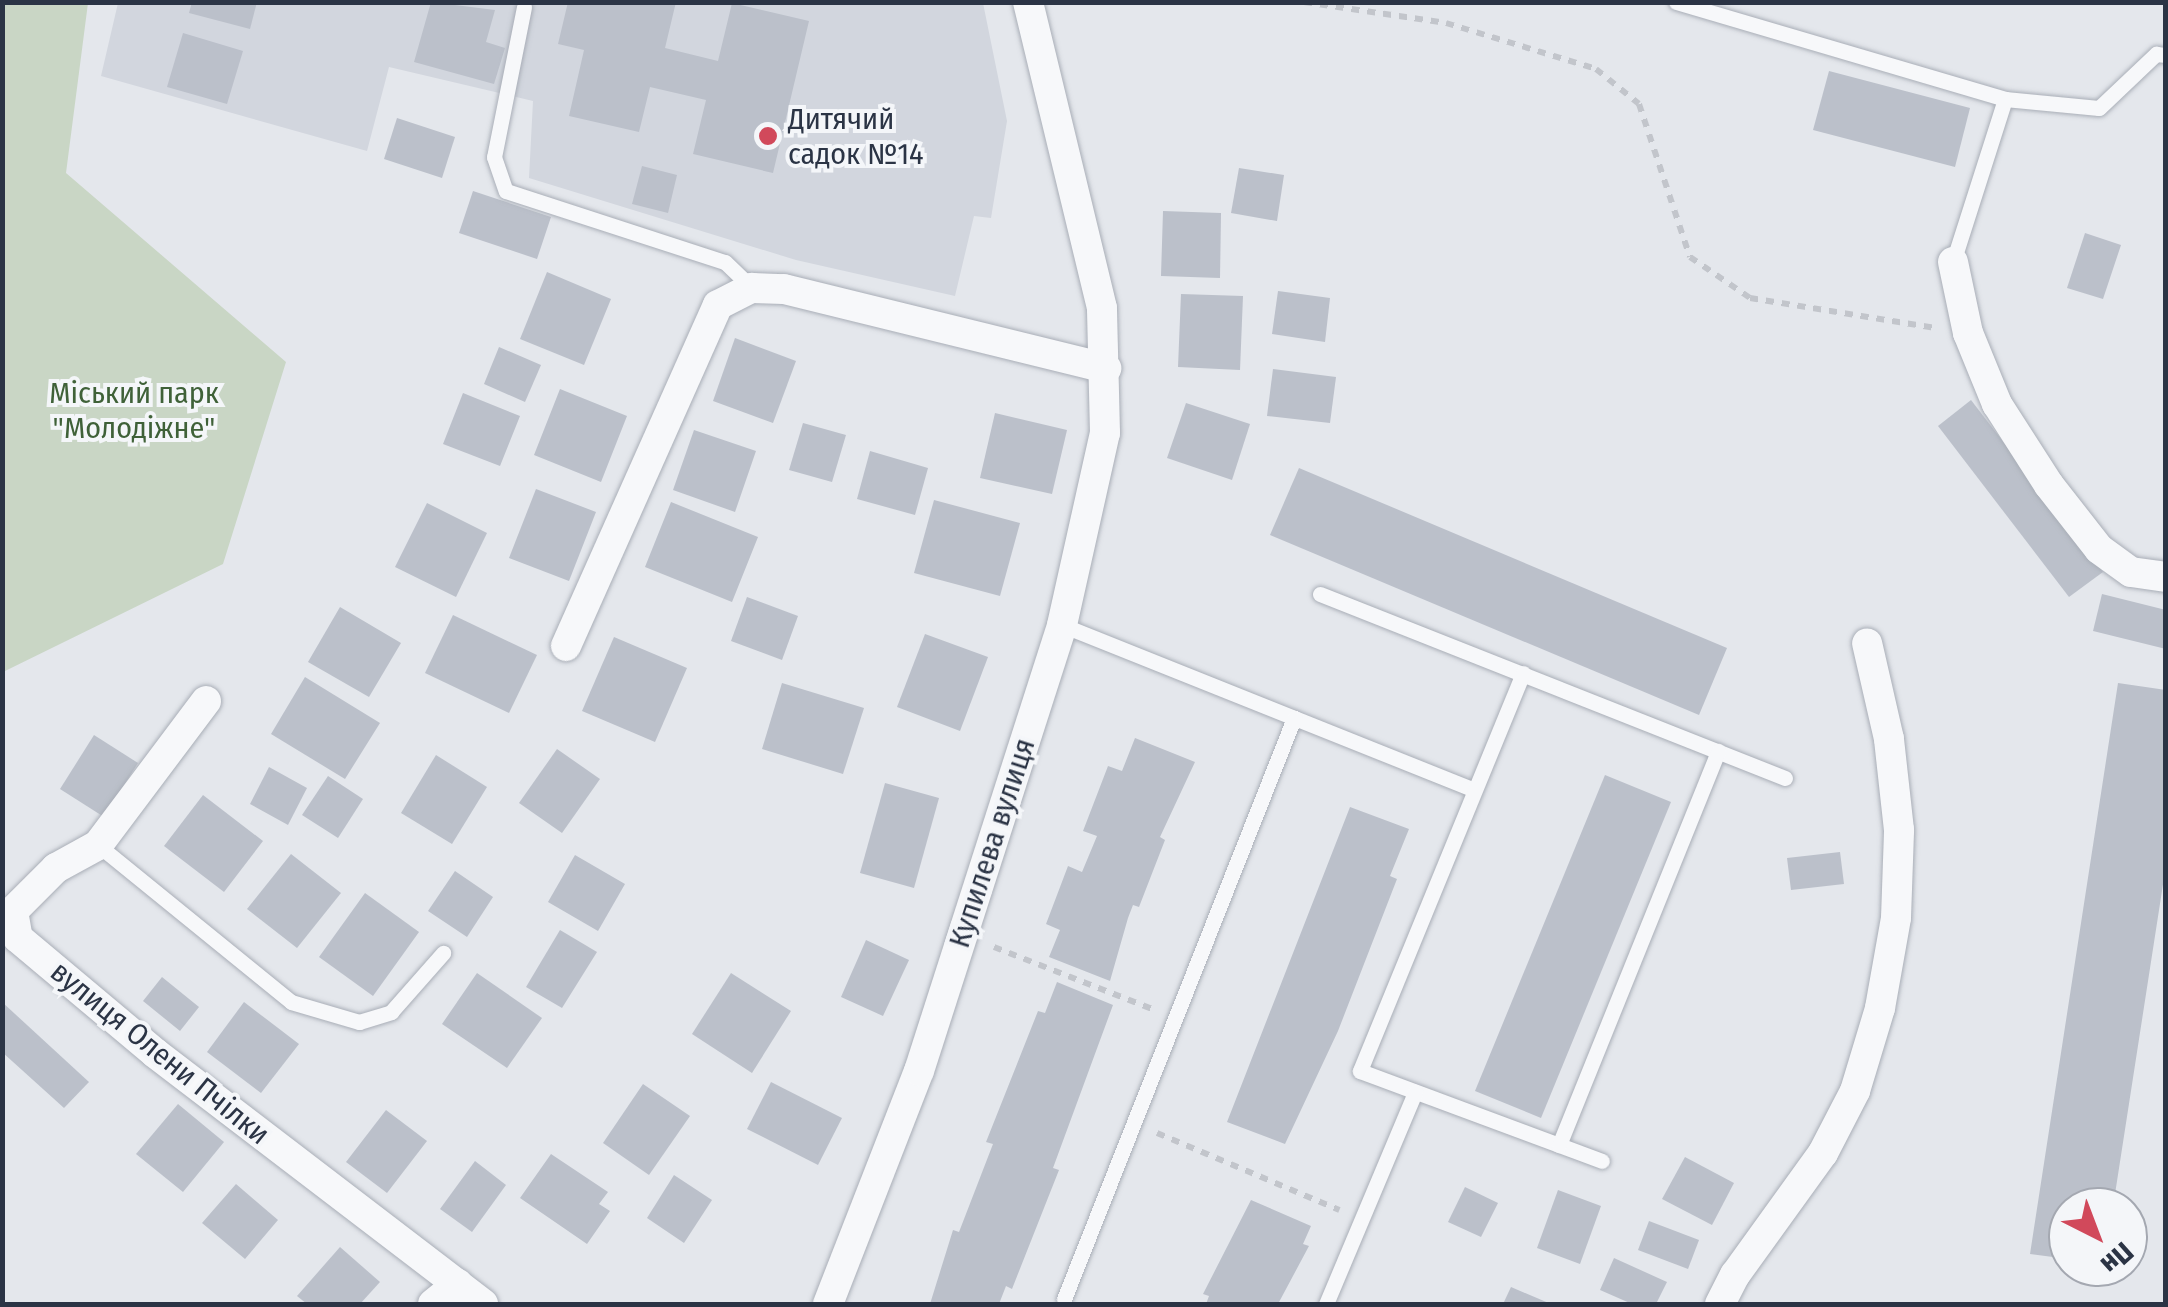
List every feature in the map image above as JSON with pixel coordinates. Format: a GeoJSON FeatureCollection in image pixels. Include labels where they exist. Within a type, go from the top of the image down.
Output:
{"type":"FeatureCollection","features":[{"type":"Feature","properties":{"kind":"street","name":"Купилева вулиця"},"geometry":{"type":"LineString","coordinates":[[828,1304],[918,1072],[1062,626],[1105,433],[1102,308],[1028,2]]}},
{"type":"Feature","properties":{"kind":"street"},"geometry":{"type":"LineString","coordinates":[[1953,262],[1968,332],[1997,404],[2099,550],[2131,572],[2166,577]]}},
{"type":"Feature","properties":{"kind":"street"},"geometry":{"type":"LineString","coordinates":[[566,646],[718,305],[752,288],[784,289],[1106,368]]}},
{"type":"Feature","properties":{"kind":"street"},"geometry":{"type":"LineString","coordinates":[[1720,1304],[1734,1274],[1823,1153],[1854,1091],[1880,1008],[1896,918],[1899,830],[1889,740],[1867,644]]}},
{"type":"Feature","properties":{"kind":"street","name":"вулиця Олени Пчілки"},"geometry":{"type":"LineString","coordinates":[[206,701],[98,845],[56,868],[13,911],[18,938],[155,1053],[483,1304]]}},
{"type":"Feature","properties":{"kind":"street"},"geometry":{"type":"LineString","coordinates":[[432,1304],[458,1284]]}},
{"type":"Feature","properties":{"kind":"lane"},"geometry":{"type":"LineString","coordinates":[[1676,2],[2006,99],[2099,108],[2156,54],[2166,55]]}},
{"type":"Feature","properties":{"kind":"lane"},"geometry":{"type":"LineString","coordinates":[[524,7],[494,156],[506,191],[725,262],[752,288]]}},
{"type":"Feature","properties":{"kind":"lane"},"geometry":{"type":"LineString","coordinates":[[1953,262],[2006,99]]}},
{"type":"Feature","properties":{"kind":"lane"},"geometry":{"type":"LineString","coordinates":[[1320,594],[1785,778]]}},
{"type":"Feature","properties":{"kind":"lane"},"geometry":{"type":"LineString","coordinates":[[1062,626],[1472,789]]}},
{"type":"Feature","properties":{"kind":"lane"},"geometry":{"type":"LineString","coordinates":[[1523,673],[1472,789],[1360,1071],[1602,1160]]}},
{"type":"Feature","properties":{"kind":"lane"},"geometry":{"type":"LineString","coordinates":[[1064,1299],[1294,718]]}},
{"type":"Feature","properties":{"kind":"lane"},"geometry":{"type":"LineString","coordinates":[[1559,1144],[1718,751]]}},
{"type":"Feature","properties":{"kind":"lane"},"geometry":{"type":"LineString","coordinates":[[98,845],[291,1002],[358,1022],[390,1012],[443,953]]}},
{"type":"Feature","properties":{"kind":"lane"},"geometry":{"type":"LineString","coordinates":[[1326,1304],[1415,1092]]}},
{"type":"Feature","properties":{"kind":"path"},"geometry":{"type":"LineString","coordinates":[[1304,2],[1446,23],[1596,69],[1639,104],[1690,257],[1750,298],[1968,332]]}},
{"type":"Feature","properties":{"kind":"path"},"geometry":{"type":"LineString","coordinates":[[963,934],[1174,1018]]}},
{"type":"Feature","properties":{"kind":"path"},"geometry":{"type":"LineString","coordinates":[[1134,1123],[1363,1220]]}},
{"type":"Feature","properties":{"kind":"shaded area","name":"Дитячий садок №14"},"geometry":{"type":"Polygon","coordinates":[[[118,3],[983,3],[1007,121],[991,218],[974,216],[955,296],[796,260],[529,178],[533,101],[389,67],[367,151],[101,76],[118,3]]]}},
{"type":"Feature","properties":{"kind":"green space","name":"Міський парк \"Молодіжне\""},"geometry":{"type":"Polygon","coordinates":[[[3,2],[88,3],[66,173],[286,362],[223,564],[3,672],[3,2]]]}},
{"type":"Feature","properties":{"kind":"building"},"geometry":{"type":"Polygon","coordinates":[[[192,2],[257,2],[250,29],[189,13],[192,2]]]}},
{"type":"Feature","properties":{"kind":"building"},"geometry":{"type":"Polygon","coordinates":[[[431,2],[495,10],[486,42],[505,48],[494,84],[414,62],[431,2]]]}},
{"type":"Feature","properties":{"kind":"building"},"geometry":{"type":"Polygon","coordinates":[[[568,2],[676,2],[665,48],[718,61],[732,3],[809,21],[773,173],[693,154],[706,100],[650,87],[639,132],[569,116],[584,50],[558,44],[568,2]]]}},
{"type":"Feature","properties":{"kind":"building"},"geometry":{"type":"Polygon","coordinates":[[[183,33],[243,51],[227,104],[167,87],[183,33]]]}},
{"type":"Feature","properties":{"kind":"building"},"geometry":{"type":"Polygon","coordinates":[[[1829,71],[1970,108],[1955,167],[1813,130],[1829,71]]]}},
{"type":"Feature","properties":{"kind":"building"},"geometry":{"type":"Polygon","coordinates":[[[397,118],[455,137],[442,178],[384,159],[397,118]]]}},
{"type":"Feature","properties":{"kind":"building"},"geometry":{"type":"Polygon","coordinates":[[[642,166],[677,175],[668,213],[632,204],[642,166]]]}},
{"type":"Feature","properties":{"kind":"building"},"geometry":{"type":"Polygon","coordinates":[[[1239,168],[1284,175],[1277,221],[1231,213],[1239,168]]]}},
{"type":"Feature","properties":{"kind":"building"},"geometry":{"type":"Polygon","coordinates":[[[473,191],[551,217],[537,259],[459,233],[473,191]]]}},
{"type":"Feature","properties":{"kind":"building"},"geometry":{"type":"Polygon","coordinates":[[[1163,211],[1221,213],[1220,278],[1161,276],[1163,211]]]}},
{"type":"Feature","properties":{"kind":"building"},"geometry":{"type":"Polygon","coordinates":[[[2085,233],[2121,245],[2103,299],[2067,288],[2085,233]]]}},
{"type":"Feature","properties":{"kind":"building"},"geometry":{"type":"Polygon","coordinates":[[[547,272],[611,299],[584,365],[520,339],[547,272]]]}},
{"type":"Feature","properties":{"kind":"building"},"geometry":{"type":"Polygon","coordinates":[[[1278,291],[1330,298],[1325,342],[1272,334],[1278,291]]]}},
{"type":"Feature","properties":{"kind":"building"},"geometry":{"type":"Polygon","coordinates":[[[1181,294],[1243,296],[1240,370],[1178,367],[1181,294]]]}},
{"type":"Feature","properties":{"kind":"building"},"geometry":{"type":"Polygon","coordinates":[[[735,338],[796,361],[773,423],[713,401],[735,338]]]}},
{"type":"Feature","properties":{"kind":"building"},"geometry":{"type":"Polygon","coordinates":[[[499,347],[541,365],[525,402],[484,384],[499,347]]]}},
{"type":"Feature","properties":{"kind":"building"},"geometry":{"type":"Polygon","coordinates":[[[1273,369],[1336,377],[1330,423],[1267,416],[1273,369]]]}},
{"type":"Feature","properties":{"kind":"building"},"geometry":{"type":"Polygon","coordinates":[[[560,389],[627,416],[601,482],[534,455],[560,389]]]}},
{"type":"Feature","properties":{"kind":"building"},"geometry":{"type":"Polygon","coordinates":[[[463,393],[520,416],[500,466],[443,444],[463,393]]]}},
{"type":"Feature","properties":{"kind":"building"},"geometry":{"type":"Polygon","coordinates":[[[1971,400],[2103,572],[2069,597],[1938,426],[1971,400]]]}},
{"type":"Feature","properties":{"kind":"building"},"geometry":{"type":"Polygon","coordinates":[[[1186,403],[1250,424],[1232,480],[1167,458],[1186,403]]]}},
{"type":"Feature","properties":{"kind":"building"},"geometry":{"type":"Polygon","coordinates":[[[995,413],[1067,430],[1052,494],[980,478],[995,413]]]}},
{"type":"Feature","properties":{"kind":"building"},"geometry":{"type":"Polygon","coordinates":[[[803,423],[846,435],[832,482],[789,470],[803,423]]]}},
{"type":"Feature","properties":{"kind":"building"},"geometry":{"type":"Polygon","coordinates":[[[694,430],[756,451],[735,512],[673,490],[694,430]]]}},
{"type":"Feature","properties":{"kind":"building"},"geometry":{"type":"Polygon","coordinates":[[[870,451],[928,468],[915,515],[857,499],[870,451]]]}},
{"type":"Feature","properties":{"kind":"building"},"geometry":{"type":"Polygon","coordinates":[[[1299,468],[1727,648],[1699,715],[1270,535],[1299,468]]]}},
{"type":"Feature","properties":{"kind":"building"},"geometry":{"type":"Polygon","coordinates":[[[536,489],[596,512],[569,581],[509,558],[536,489]]]}},
{"type":"Feature","properties":{"kind":"building"},"geometry":{"type":"Polygon","coordinates":[[[934,500],[1020,523],[1000,596],[914,573],[934,500]]]}},
{"type":"Feature","properties":{"kind":"building"},"geometry":{"type":"Polygon","coordinates":[[[671,502],[758,537],[732,602],[645,567],[671,502]]]}},
{"type":"Feature","properties":{"kind":"building"},"geometry":{"type":"Polygon","coordinates":[[[427,503],[487,533],[456,597],[395,567],[427,503]]]}},
{"type":"Feature","properties":{"kind":"building"},"geometry":{"type":"Polygon","coordinates":[[[2102,594],[2166,610],[2166,649],[2093,631],[2102,594]]]}},
{"type":"Feature","properties":{"kind":"building"},"geometry":{"type":"Polygon","coordinates":[[[747,597],[798,616],[782,660],[731,641],[747,597]]]}},
{"type":"Feature","properties":{"kind":"building"},"geometry":{"type":"Polygon","coordinates":[[[340,607],[401,643],[369,697],[308,662],[340,607]]]}},
{"type":"Feature","properties":{"kind":"building"},"geometry":{"type":"Polygon","coordinates":[[[453,615],[537,655],[509,713],[425,673],[453,615]]]}},
{"type":"Feature","properties":{"kind":"building"},"geometry":{"type":"Polygon","coordinates":[[[925,634],[988,657],[960,731],[897,707],[925,634]]]}},
{"type":"Feature","properties":{"kind":"building"},"geometry":{"type":"Polygon","coordinates":[[[614,637],[687,668],[655,742],[582,711],[614,637]]]}},
{"type":"Feature","properties":{"kind":"building"},"geometry":{"type":"Polygon","coordinates":[[[305,677],[380,723],[345,779],[271,734],[305,677]]]}},
{"type":"Feature","properties":{"kind":"building"},"geometry":{"type":"Polygon","coordinates":[[[782,683],[864,708],[843,774],[762,749],[782,683]]]}},
{"type":"Feature","properties":{"kind":"building"},"geometry":{"type":"Polygon","coordinates":[[[2118,683],[2166,690],[2166,865],[2116,1187],[2048,1187],[2048,1256],[2030,1254],[2118,683]]]}},
{"type":"Feature","properties":{"kind":"building"},"geometry":{"type":"Polygon","coordinates":[[[94,735],[138,763],[104,817],[60,789],[94,735]]]}},
{"type":"Feature","properties":{"kind":"building"},"geometry":{"type":"Polygon","coordinates":[[[1135,738],[1195,762],[1160,837],[1165,840],[1139,907],[1133,905],[1110,981],[1049,957],[1060,930],[1046,924],[1068,866],[1082,872],[1097,836],[1083,831],[1108,766],[1122,771],[1135,738]]]}},
{"type":"Feature","properties":{"kind":"building"},"geometry":{"type":"Polygon","coordinates":[[[557,749],[600,779],[562,833],[519,803],[557,749]]]}},
{"type":"Feature","properties":{"kind":"building"},"geometry":{"type":"Polygon","coordinates":[[[436,755],[487,787],[452,844],[401,813],[436,755]]]}},
{"type":"Feature","properties":{"kind":"building"},"geometry":{"type":"Polygon","coordinates":[[[269,767],[307,788],[288,825],[250,804],[269,767]]]}},
{"type":"Feature","properties":{"kind":"building"},"geometry":{"type":"Polygon","coordinates":[[[1605,775],[1671,802],[1541,1118],[1475,1091],[1605,775]]]}},
{"type":"Feature","properties":{"kind":"building"},"geometry":{"type":"Polygon","coordinates":[[[328,776],[363,799],[338,838],[302,815],[328,776]]]}},
{"type":"Feature","properties":{"kind":"building"},"geometry":{"type":"Polygon","coordinates":[[[885,783],[939,798],[914,888],[860,873],[885,783]]]}},
{"type":"Feature","properties":{"kind":"building"},"geometry":{"type":"Polygon","coordinates":[[[203,795],[263,841],[224,892],[164,846],[203,795]]]}},
{"type":"Feature","properties":{"kind":"building"},"geometry":{"type":"Polygon","coordinates":[[[1350,807],[1409,829],[1390,876],[1397,879],[1338,1031],[1285,1144],[1227,1122],[1350,807]]]}},
{"type":"Feature","properties":{"kind":"building"},"geometry":{"type":"Polygon","coordinates":[[[1840,852],[1844,884],[1791,890],[1787,858],[1840,852]]]}},
{"type":"Feature","properties":{"kind":"building"},"geometry":{"type":"Polygon","coordinates":[[[291,854],[341,893],[297,948],[247,909],[291,854]]]}},
{"type":"Feature","properties":{"kind":"building"},"geometry":{"type":"Polygon","coordinates":[[[575,855],[625,884],[598,931],[548,902],[575,855]]]}},
{"type":"Feature","properties":{"kind":"building"},"geometry":{"type":"Polygon","coordinates":[[[455,871],[493,897],[467,937],[428,911],[455,871]]]}},
{"type":"Feature","properties":{"kind":"building"},"geometry":{"type":"Polygon","coordinates":[[[365,893],[419,932],[373,996],[319,957],[365,893]]]}},
{"type":"Feature","properties":{"kind":"building"},"geometry":{"type":"Polygon","coordinates":[[[560,930],[597,952],[562,1008],[526,987],[560,930]]]}},
{"type":"Feature","properties":{"kind":"building"},"geometry":{"type":"Polygon","coordinates":[[[866,940],[909,960],[883,1016],[841,997],[866,940]]]}},
{"type":"Feature","properties":{"kind":"building"},"geometry":{"type":"Polygon","coordinates":[[[477,973],[542,1018],[507,1068],[442,1024],[477,973]]]}},
{"type":"Feature","properties":{"kind":"building"},"geometry":{"type":"Polygon","coordinates":[[[731,973],[791,1011],[752,1073],[692,1034],[731,973]]]}},
{"type":"Feature","properties":{"kind":"building"},"geometry":{"type":"Polygon","coordinates":[[[162,977],[199,1007],[180,1031],[143,1001],[162,977]]]}},
{"type":"Feature","properties":{"kind":"building"},"geometry":{"type":"Polygon","coordinates":[[[1057,982],[1113,1005],[1053,1168],[1059,1170],[1012,1289],[1006,1286],[999,1304],[930,1304],[953,1230],[959,1232],[993,1144],[986,1142],[1038,1011],[1045,1013],[1057,982]]]}},
{"type":"Feature","properties":{"kind":"building"},"geometry":{"type":"Polygon","coordinates":[[[2,1002],[89,1082],[64,1108],[2,1052],[2,1002]]]}},
{"type":"Feature","properties":{"kind":"building"},"geometry":{"type":"Polygon","coordinates":[[[244,1002],[299,1044],[261,1093],[207,1052],[244,1002]]]}},
{"type":"Feature","properties":{"kind":"building"},"geometry":{"type":"Polygon","coordinates":[[[771,1082],[842,1118],[818,1165],[747,1129],[771,1082]]]}},
{"type":"Feature","properties":{"kind":"building"},"geometry":{"type":"Polygon","coordinates":[[[643,1084],[690,1116],[649,1175],[603,1143],[643,1084]]]}},
{"type":"Feature","properties":{"kind":"building"},"geometry":{"type":"Polygon","coordinates":[[[178,1104],[224,1142],[183,1192],[136,1154],[178,1104]]]}},
{"type":"Feature","properties":{"kind":"building"},"geometry":{"type":"Polygon","coordinates":[[[386,1110],[427,1141],[387,1193],[346,1162],[386,1110]]]}},
{"type":"Feature","properties":{"kind":"building"},"geometry":{"type":"Polygon","coordinates":[[[551,1154],[608,1192],[599,1204],[610,1211],[587,1244],[520,1198],[551,1154]]]}},
{"type":"Feature","properties":{"kind":"building"},"geometry":{"type":"Polygon","coordinates":[[[1685,1157],[1734,1183],[1712,1225],[1662,1199],[1685,1157]]]}},
{"type":"Feature","properties":{"kind":"building"},"geometry":{"type":"Polygon","coordinates":[[[475,1161],[506,1185],[472,1232],[440,1209],[475,1161]]]}},
{"type":"Feature","properties":{"kind":"building"},"geometry":{"type":"Polygon","coordinates":[[[674,1175],[712,1200],[684,1243],[647,1218],[674,1175]]]}},
{"type":"Feature","properties":{"kind":"building"},"geometry":{"type":"Polygon","coordinates":[[[236,1184],[278,1220],[245,1259],[202,1223],[236,1184]]]}},
{"type":"Feature","properties":{"kind":"building"},"geometry":{"type":"Polygon","coordinates":[[[1465,1187],[1498,1203],[1481,1237],[1448,1222],[1465,1187]]]}},
{"type":"Feature","properties":{"kind":"building"},"geometry":{"type":"Polygon","coordinates":[[[1558,1190],[1601,1206],[1580,1264],[1537,1248],[1558,1190]]]}},
{"type":"Feature","properties":{"kind":"building"},"geometry":{"type":"Polygon","coordinates":[[[1251,1200],[1311,1226],[1303,1244],[1309,1246],[1278,1304],[1206,1304],[1209,1296],[1203,1294],[1251,1200]]]}},
{"type":"Feature","properties":{"kind":"building"},"geometry":{"type":"Polygon","coordinates":[[[1649,1221],[1699,1240],[1688,1269],[1638,1250],[1649,1221]]]}},
{"type":"Feature","properties":{"kind":"building"},"geometry":{"type":"Polygon","coordinates":[[[340,1247],[380,1282],[360,1304],[307,1304],[297,1296],[340,1247]]]}},
{"type":"Feature","properties":{"kind":"building"},"geometry":{"type":"Polygon","coordinates":[[[1614,1258],[1667,1282],[1656,1304],[1632,1304],[1600,1290],[1614,1258]]]}},
{"type":"Feature","properties":{"kind":"building"},"geometry":{"type":"Polygon","coordinates":[[[1511,1287],[1551,1304],[1503,1304],[1511,1287]]]}},
{"type":"Feature","properties":{"kind":"place","name":"Дитячий садок №14"},"geometry":{"type":"Point","coordinates":[768,136]}}]}
